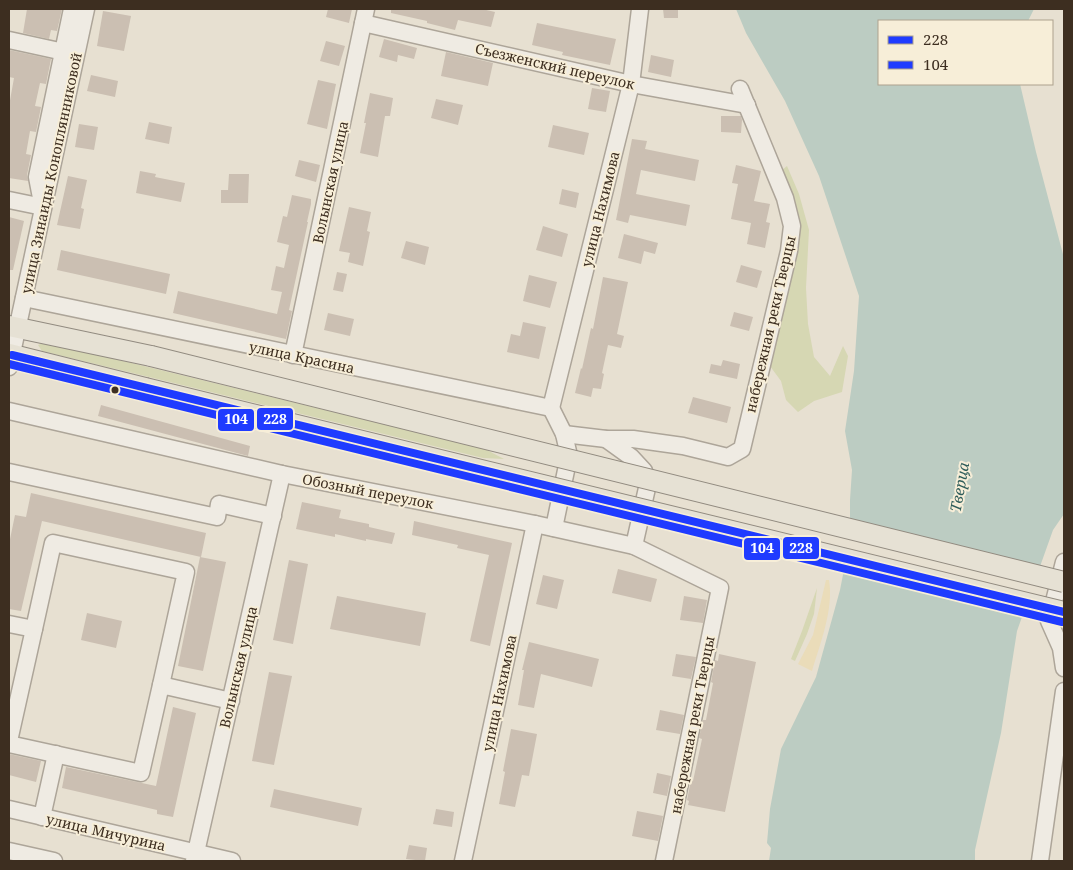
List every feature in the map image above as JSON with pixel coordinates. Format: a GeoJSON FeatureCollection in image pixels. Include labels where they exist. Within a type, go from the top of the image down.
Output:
{"type":"FeatureCollection","features":[{"type":"Feature","properties":{"kind":"main road"},"geometry":{"type":"LineString","coordinates":[[13,327],[151,356],[1064,582]]}},
{"type":"Feature","properties":{"kind":"main road"},"geometry":{"type":"LineString","coordinates":[[10,359],[145,388],[1064,612]]}},
{"type":"Feature","properties":{"kind":"street"},"geometry":{"type":"LineString","coordinates":[[9,40],[70,53],[72,9]]}},
{"type":"Feature","properties":{"kind":"street","name":"улица Зинаиды Коноплянниковой"},"geometry":{"type":"LineString","coordinates":[[10,359],[13,327],[24,298],[43,207],[70,53],[86,9]]}},
{"type":"Feature","properties":{"kind":"street","name":"улица Нахимова"},"geometry":{"type":"LineString","coordinates":[[551,408],[631,84],[640,9]]}},
{"type":"Feature","properties":{"kind":"street","name":"Съезженский переулок"},"geometry":{"type":"LineString","coordinates":[[365,16],[631,84],[747,105]]}},
{"type":"Feature","properties":{"kind":"street","name":"Волынская улица"},"geometry":{"type":"LineString","coordinates":[[293,355],[365,16]]}},
{"type":"Feature","properties":{"kind":"street","name":"набережная реки Тверцы"},"geometry":{"type":"LineString","coordinates":[[606,439],[633,439],[683,446],[728,456],[742,449],[789,251],[792,226],[785,198],[740,89]]}},
{"type":"Feature","properties":{"kind":"street"},"geometry":{"type":"LineString","coordinates":[[9,200],[43,207]]}},
{"type":"Feature","properties":{"kind":"street","name":"улица Красина"},"geometry":{"type":"LineString","coordinates":[[24,298],[551,408]]}},
{"type":"Feature","properties":{"kind":"street"},"geometry":{"type":"LineString","coordinates":[[551,408],[564,434],[569,456],[554,528]]}},
{"type":"Feature","properties":{"kind":"street","name":"Обозный переулок"},"geometry":{"type":"LineString","coordinates":[[9,411],[282,474],[535,524],[634,546],[720,588]]}},
{"type":"Feature","properties":{"kind":"street"},"geometry":{"type":"LineString","coordinates":[[564,434],[606,439],[631,456],[644,471],[646,488],[634,546]]}},
{"type":"Feature","properties":{"kind":"street"},"geometry":{"type":"LineString","coordinates":[[9,472],[216,517],[219,504],[273,516]]}},
{"type":"Feature","properties":{"kind":"street","name":"Волынская улица"},"geometry":{"type":"LineString","coordinates":[[195,857],[282,474]]}},
{"type":"Feature","properties":{"kind":"street","name":"улица Нахимова"},"geometry":{"type":"LineString","coordinates":[[464,861],[535,524]]}},
{"type":"Feature","properties":{"kind":"street"},"geometry":{"type":"LineString","coordinates":[[53,542],[186,572],[161,685],[141,773],[9,742],[53,542]]}},
{"type":"Feature","properties":{"kind":"street"},"geometry":{"type":"LineString","coordinates":[[1064,562],[1050,621],[1061,648],[1064,668]]}},
{"type":"Feature","properties":{"kind":"street","name":"набережная реки Тверцы"},"geometry":{"type":"LineString","coordinates":[[664,861],[720,588]]}},
{"type":"Feature","properties":{"kind":"street"},"geometry":{"type":"LineString","coordinates":[[9,624],[34,629]]}},
{"type":"Feature","properties":{"kind":"street"},"geometry":{"type":"LineString","coordinates":[[161,685],[231,701]]}},
{"type":"Feature","properties":{"kind":"street"},"geometry":{"type":"LineString","coordinates":[[1040,861],[1064,691]]}},
{"type":"Feature","properties":{"kind":"street"},"geometry":{"type":"LineString","coordinates":[[42,816],[56,754]]}},
{"type":"Feature","properties":{"kind":"street","name":"улица Мичурина"},"geometry":{"type":"LineString","coordinates":[[9,809],[195,857],[232,861]]}},
{"type":"Feature","properties":{"kind":"street"},"geometry":{"type":"LineString","coordinates":[[9,850],[54,861]]}},
{"type":"Feature","properties":{"kind":"green space"},"geometry":{"type":"Polygon","coordinates":[[[787,166],[799,194],[809,230],[806,288],[808,324],[814,357],[830,376],[843,346],[848,356],[842,392],[814,401],[798,412],[786,400],[781,381],[767,362],[800,226],[781,171],[787,166]]]}},
{"type":"Feature","properties":{"kind":"green space"},"geometry":{"type":"Polygon","coordinates":[[[45,342],[485,449],[504,459],[483,458],[42,351],[38,345],[45,342]]]}},
{"type":"Feature","properties":{"kind":"green space"},"geometry":{"type":"Polygon","coordinates":[[[817,588],[814,614],[795,661],[791,659],[817,588]]]}},
{"type":"Feature","properties":{"kind":"sand"},"geometry":{"type":"Polygon","coordinates":[[[826,580],[829,580],[830,603],[812,671],[798,664],[813,635],[826,580]]]}},
{"type":"Feature","properties":{"kind":"water","name":"Тверца"},"geometry":{"type":"Polygon","coordinates":[[[736,9],[1034,9],[1028,20],[878,20],[878,85],[1020,85],[1064,258],[1064,514],[1053,530],[1017,631],[1001,733],[975,850],[975,861],[769,861],[771,848],[767,843],[770,809],[781,749],[816,677],[840,590],[850,539],[852,470],[845,431],[854,371],[859,296],[819,176],[785,101],[746,33],[736,9]]]}},
{"type":"Feature","properties":{"kind":"pier"},"geometry":{"type":"Polygon","coordinates":[[[847,518],[1042,568],[1025,614],[841,568],[847,539],[847,518]]]}},
{"type":"Feature","properties":{"kind":"building"},"geometry":{"type":"Polygon","coordinates":[[[27,9],[62,9],[57,31],[51,30],[49,39],[23,33],[27,9]]]}},
{"type":"Feature","properties":{"kind":"building"},"geometry":{"type":"Polygon","coordinates":[[[328,9],[352,9],[349,23],[326,17],[328,9]]]}},
{"type":"Feature","properties":{"kind":"building"},"geometry":{"type":"Polygon","coordinates":[[[391,9],[482,9],[495,12],[491,27],[458,20],[455,30],[427,23],[427,21],[391,13],[391,9]]]}},
{"type":"Feature","properties":{"kind":"building"},"geometry":{"type":"Polygon","coordinates":[[[663,9],[678,9],[678,18],[664,18],[663,9]]]}},
{"type":"Feature","properties":{"kind":"building"},"geometry":{"type":"Polygon","coordinates":[[[103,11],[131,16],[124,51],[97,46],[103,11]]]}},
{"type":"Feature","properties":{"kind":"building"},"geometry":{"type":"Polygon","coordinates":[[[537,23],[616,39],[610,65],[562,55],[563,52],[532,45],[537,23]]]}},
{"type":"Feature","properties":{"kind":"building"},"geometry":{"type":"Polygon","coordinates":[[[384,39],[417,48],[414,59],[398,55],[397,62],[379,57],[384,39]]]}},
{"type":"Feature","properties":{"kind":"building"},"geometry":{"type":"Polygon","coordinates":[[[326,41],[345,46],[339,66],[320,61],[326,41]]]}},
{"type":"Feature","properties":{"kind":"building"},"geometry":{"type":"Polygon","coordinates":[[[9,50],[51,59],[46,84],[40,83],[35,106],[41,107],[36,132],[30,131],[26,154],[31,155],[27,175],[28,181],[9,178],[9,106],[14,78],[9,77],[9,50]]]}},
{"type":"Feature","properties":{"kind":"building"},"geometry":{"type":"Polygon","coordinates":[[[446,52],[493,63],[488,86],[441,76],[446,52]]]}},
{"type":"Feature","properties":{"kind":"building"},"geometry":{"type":"Polygon","coordinates":[[[651,55],[674,60],[671,77],[648,72],[651,55]]]}},
{"type":"Feature","properties":{"kind":"building"},"geometry":{"type":"Polygon","coordinates":[[[91,75],[118,81],[115,97],[87,91],[91,75]]]}},
{"type":"Feature","properties":{"kind":"building"},"geometry":{"type":"Polygon","coordinates":[[[318,80],[336,84],[327,129],[307,124],[318,80]]]}},
{"type":"Feature","properties":{"kind":"building"},"geometry":{"type":"Polygon","coordinates":[[[592,88],[610,91],[606,112],[588,109],[592,88]]]}},
{"type":"Feature","properties":{"kind":"building"},"geometry":{"type":"Polygon","coordinates":[[[370,93],[393,98],[390,116],[385,116],[378,157],[360,153],[370,93]]]}},
{"type":"Feature","properties":{"kind":"building"},"geometry":{"type":"Polygon","coordinates":[[[436,99],[463,105],[458,125],[431,118],[436,99]]]}},
{"type":"Feature","properties":{"kind":"building"},"geometry":{"type":"Polygon","coordinates":[[[721,116],[741,116],[741,133],[721,132],[721,116]]]}},
{"type":"Feature","properties":{"kind":"building"},"geometry":{"type":"Polygon","coordinates":[[[149,122],[172,127],[169,144],[145,139],[149,122]]]}},
{"type":"Feature","properties":{"kind":"building"},"geometry":{"type":"Polygon","coordinates":[[[79,124],[98,127],[94,150],[75,147],[79,124]]]}},
{"type":"Feature","properties":{"kind":"building"},"geometry":{"type":"Polygon","coordinates":[[[553,125],[589,133],[584,155],[548,147],[553,125]]]}},
{"type":"Feature","properties":{"kind":"building"},"geometry":{"type":"Polygon","coordinates":[[[632,139],[647,141],[645,149],[699,160],[695,181],[641,170],[636,194],[690,205],[686,226],[630,215],[628,223],[616,220],[632,139]]]}},
{"type":"Feature","properties":{"kind":"building"},"geometry":{"type":"Polygon","coordinates":[[[299,160],[320,165],[316,182],[295,176],[299,160]]]}},
{"type":"Feature","properties":{"kind":"building"},"geometry":{"type":"Polygon","coordinates":[[[736,165],[761,171],[754,201],[770,204],[766,222],[770,223],[765,248],[747,244],[751,223],[731,219],[738,184],[732,183],[736,165]]]}},
{"type":"Feature","properties":{"kind":"building"},"geometry":{"type":"Polygon","coordinates":[[[140,171],[156,174],[155,177],[185,183],[181,202],[136,193],[140,171]]]}},
{"type":"Feature","properties":{"kind":"building"},"geometry":{"type":"Polygon","coordinates":[[[229,174],[249,174],[248,203],[221,203],[221,190],[228,190],[229,174]]]}},
{"type":"Feature","properties":{"kind":"building"},"geometry":{"type":"Polygon","coordinates":[[[68,176],[87,180],[81,208],[84,209],[80,229],[57,225],[68,176]]]}},
{"type":"Feature","properties":{"kind":"building"},"geometry":{"type":"Polygon","coordinates":[[[562,189],[579,193],[576,208],[559,204],[562,189]]]}},
{"type":"Feature","properties":{"kind":"building"},"geometry":{"type":"Polygon","coordinates":[[[292,195],[311,199],[311,204],[289,310],[292,311],[286,339],[173,313],[178,291],[277,314],[282,292],[271,290],[276,266],[284,268],[289,245],[277,242],[283,216],[287,217],[292,195]]]}},
{"type":"Feature","properties":{"kind":"building"},"geometry":{"type":"Polygon","coordinates":[[[349,207],[371,212],[367,231],[370,232],[363,266],[348,262],[350,253],[339,251],[349,207]]]}},
{"type":"Feature","properties":{"kind":"building"},"geometry":{"type":"Polygon","coordinates":[[[9,217],[24,221],[13,270],[9,270],[9,217]]]}},
{"type":"Feature","properties":{"kind":"building"},"geometry":{"type":"Polygon","coordinates":[[[543,226],[568,234],[562,257],[536,250],[543,226]]]}},
{"type":"Feature","properties":{"kind":"building"},"geometry":{"type":"Polygon","coordinates":[[[624,234],[658,243],[655,254],[644,251],[641,264],[618,258],[624,234]]]}},
{"type":"Feature","properties":{"kind":"building"},"geometry":{"type":"Polygon","coordinates":[[[406,241],[429,247],[425,265],[401,258],[406,241]]]}},
{"type":"Feature","properties":{"kind":"building"},"geometry":{"type":"Polygon","coordinates":[[[61,250],[170,274],[166,294],[57,270],[61,250]]]}},
{"type":"Feature","properties":{"kind":"building"},"geometry":{"type":"Polygon","coordinates":[[[741,265],[762,271],[757,288],[736,282],[741,265]]]}},
{"type":"Feature","properties":{"kind":"building"},"geometry":{"type":"Polygon","coordinates":[[[337,272],[347,274],[343,292],[333,290],[337,272]]]}},
{"type":"Feature","properties":{"kind":"building"},"geometry":{"type":"Polygon","coordinates":[[[529,275],[557,282],[550,308],[523,301],[529,275]]]}},
{"type":"Feature","properties":{"kind":"building"},"geometry":{"type":"Polygon","coordinates":[[[603,277],[628,282],[617,334],[624,336],[621,348],[608,345],[602,373],[604,374],[601,389],[593,388],[591,397],[575,393],[591,328],[593,329],[603,277]]]}},
{"type":"Feature","properties":{"kind":"building"},"geometry":{"type":"Polygon","coordinates":[[[734,312],[753,317],[749,331],[730,326],[734,312]]]}},
{"type":"Feature","properties":{"kind":"building"},"geometry":{"type":"Polygon","coordinates":[[[328,313],[354,319],[350,336],[324,330],[328,313]]]}},
{"type":"Feature","properties":{"kind":"building"},"geometry":{"type":"Polygon","coordinates":[[[523,322],[546,327],[539,359],[507,352],[511,334],[520,336],[523,322]]]}},
{"type":"Feature","properties":{"kind":"building"},"geometry":{"type":"Polygon","coordinates":[[[723,360],[740,364],[737,379],[709,373],[711,364],[721,366],[723,360]]]}},
{"type":"Feature","properties":{"kind":"building"},"geometry":{"type":"Polygon","coordinates":[[[693,397],[731,407],[727,423],[688,413],[693,397]]]}},
{"type":"Feature","properties":{"kind":"building"},"geometry":{"type":"Polygon","coordinates":[[[101,405],[250,446],[248,456],[98,416],[101,405]]]}},
{"type":"Feature","properties":{"kind":"building"},"geometry":{"type":"Polygon","coordinates":[[[31,493],[206,533],[201,557],[42,521],[21,611],[9,609],[9,544],[15,515],[26,517],[31,493]]]}},
{"type":"Feature","properties":{"kind":"building"},"geometry":{"type":"Polygon","coordinates":[[[302,502],[341,510],[339,518],[369,524],[369,527],[395,533],[392,544],[366,539],[366,541],[335,534],[335,537],[296,529],[302,502]]]}},
{"type":"Feature","properties":{"kind":"building"},"geometry":{"type":"Polygon","coordinates":[[[414,521],[512,543],[490,646],[470,641],[489,555],[457,548],[458,545],[412,535],[414,521]]]}},
{"type":"Feature","properties":{"kind":"building"},"geometry":{"type":"Polygon","coordinates":[[[200,557],[226,562],[203,671],[178,666],[200,557]]]}},
{"type":"Feature","properties":{"kind":"building"},"geometry":{"type":"Polygon","coordinates":[[[289,560],[308,564],[293,644],[273,640],[289,560]]]}},
{"type":"Feature","properties":{"kind":"building"},"geometry":{"type":"Polygon","coordinates":[[[618,569],[657,579],[651,602],[612,593],[618,569]]]}},
{"type":"Feature","properties":{"kind":"building"},"geometry":{"type":"Polygon","coordinates":[[[543,575],[564,580],[557,609],[536,604],[543,575]]]}},
{"type":"Feature","properties":{"kind":"building"},"geometry":{"type":"Polygon","coordinates":[[[337,596],[426,613],[420,646],[330,629],[337,596]]]}},
{"type":"Feature","properties":{"kind":"building"},"geometry":{"type":"Polygon","coordinates":[[[684,596],[707,600],[703,623],[680,620],[684,596]]]}},
{"type":"Feature","properties":{"kind":"building"},"geometry":{"type":"Polygon","coordinates":[[[87,613],[122,621],[116,648],[81,640],[87,613]]]}},
{"type":"Feature","properties":{"kind":"building"},"geometry":{"type":"Polygon","coordinates":[[[529,642],[599,659],[592,687],[541,674],[534,708],[518,705],[524,670],[522,670],[529,642]]]}},
{"type":"Feature","properties":{"kind":"building"},"geometry":{"type":"Polygon","coordinates":[[[676,654],[696,657],[691,679],[672,676],[676,654]]]}},
{"type":"Feature","properties":{"kind":"building"},"geometry":{"type":"Polygon","coordinates":[[[719,654],[756,662],[725,812],[688,805],[689,801],[687,800],[702,739],[699,738],[703,720],[706,720],[715,660],[718,661],[719,654]]]}},
{"type":"Feature","properties":{"kind":"building"},"geometry":{"type":"Polygon","coordinates":[[[269,672],[292,676],[274,765],[252,761],[269,672]]]}},
{"type":"Feature","properties":{"kind":"building"},"geometry":{"type":"Polygon","coordinates":[[[173,707],[196,713],[173,817],[157,814],[157,810],[62,788],[66,767],[156,786],[173,707]]]}},
{"type":"Feature","properties":{"kind":"building"},"geometry":{"type":"Polygon","coordinates":[[[660,710],[684,715],[680,734],[656,730],[660,710]]]}},
{"type":"Feature","properties":{"kind":"building"},"geometry":{"type":"Polygon","coordinates":[[[511,729],[537,734],[529,776],[522,775],[515,807],[499,804],[511,729]]]}},
{"type":"Feature","properties":{"kind":"building"},"geometry":{"type":"Polygon","coordinates":[[[9,754],[41,761],[36,782],[9,775],[9,754]]]}},
{"type":"Feature","properties":{"kind":"building"},"geometry":{"type":"Polygon","coordinates":[[[657,773],[671,776],[667,796],[653,793],[657,773]]]}},
{"type":"Feature","properties":{"kind":"building"},"geometry":{"type":"Polygon","coordinates":[[[274,789],[362,808],[358,826],[270,807],[274,789]]]}},
{"type":"Feature","properties":{"kind":"building"},"geometry":{"type":"Polygon","coordinates":[[[436,809],[454,812],[452,827],[433,824],[436,809]]]}},
{"type":"Feature","properties":{"kind":"building"},"geometry":{"type":"Polygon","coordinates":[[[637,811],[663,816],[658,841],[632,836],[637,811]]]}},
{"type":"Feature","properties":{"kind":"building"},"geometry":{"type":"Polygon","coordinates":[[[409,845],[427,848],[425,861],[406,859],[409,845]]]}},
{"type":"Feature","properties":{"kind":"transit line","name":"228"},"geometry":{"type":"LineString","coordinates":[[12,355],[1064,612]]}},
{"type":"Feature","properties":{"kind":"transit line","name":"104"},"geometry":{"type":"LineString","coordinates":[[9,364],[1062,622]]}}]}
